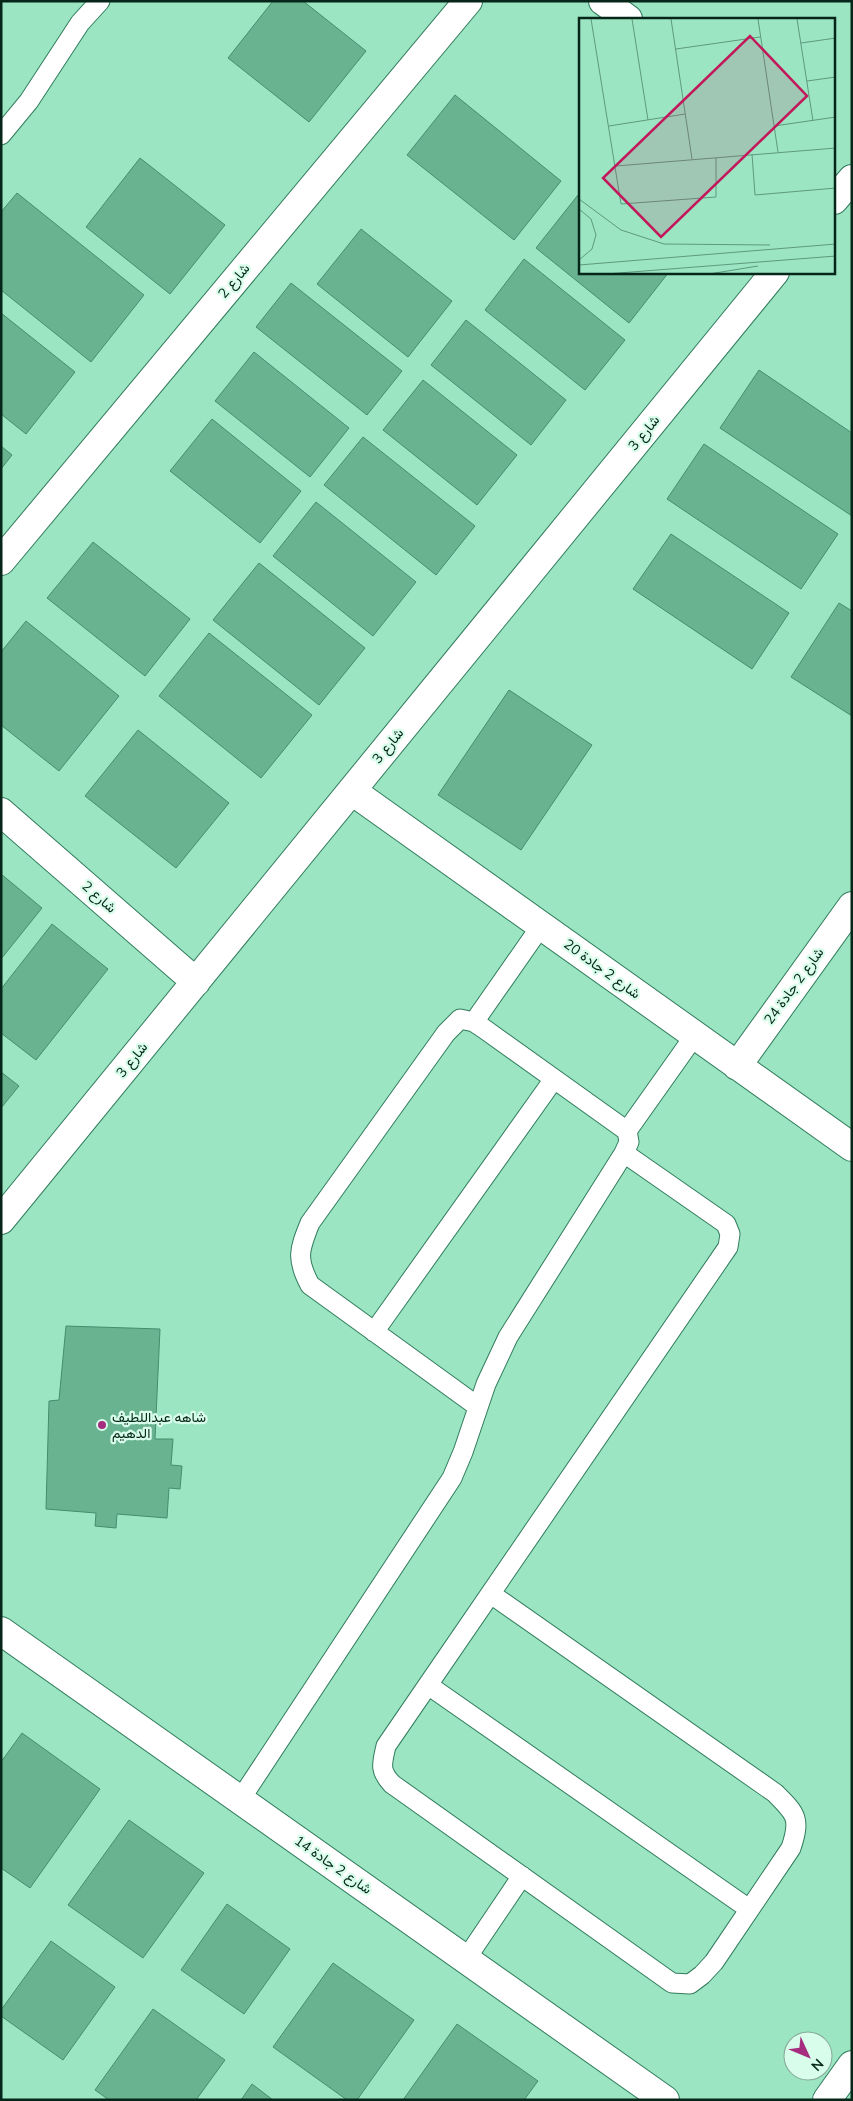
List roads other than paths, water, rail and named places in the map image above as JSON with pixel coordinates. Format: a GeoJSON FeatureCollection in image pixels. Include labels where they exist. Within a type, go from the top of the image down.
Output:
{"type":"FeatureCollection","features":[{"type":"Feature","properties":{"kind":"street","name":"شارع 2"},"geometry":{"type":"LineString","coordinates":[[1,561],[468,1]]}},
{"type":"Feature","properties":{"kind":"street"},"geometry":{"type":"LineString","coordinates":[[603,1],[627,18]]}},
{"type":"Feature","properties":{"kind":"street"},"geometry":{"type":"LineString","coordinates":[[836,166],[852,178],[836,198]]}},
{"type":"Feature","properties":{"kind":"street","name":"شارع 3"},"geometry":{"type":"LineString","coordinates":[[1,1220],[773,274]]}},
{"type":"Feature","properties":{"kind":"street","name":"شارع 2 جادة 20"},"geometry":{"type":"LineString","coordinates":[[352,791],[852,1147]]}},
{"type":"Feature","properties":{"kind":"street","name":"شارع 2"},"geometry":{"type":"LineString","coordinates":[[1,812],[196,982]]}},
{"type":"Feature","properties":{"kind":"street","name":"شارع 2 جادة 24"},"geometry":{"type":"LineString","coordinates":[[737,1066],[852,906]]}},
{"type":"Feature","properties":{"kind":"street","name":"شارع 2 جادة 14"},"geometry":{"type":"LineString","coordinates":[[4,1638],[240,1800],[665,2100]]}},
{"type":"Feature","properties":{"kind":"street"},"geometry":{"type":"LineString","coordinates":[[827,2100],[852,2065]]}},
{"type":"Feature","properties":{"kind":"lane"},"geometry":{"type":"LineString","coordinates":[[1,135],[30,101],[80,23],[100,1]]}},
{"type":"Feature","properties":{"kind":"lane"},"geometry":{"type":"LineString","coordinates":[[474,1022],[541,926]]}},
{"type":"Feature","properties":{"kind":"lane"},"geometry":{"type":"LineString","coordinates":[[240,1800],[452,1478],[463,1452],[477,1406],[508,1336],[624,1153],[629,1142],[627,1131],[474,1022],[460,1020],[446,1033],[310,1223],[300,1248],[301,1268],[310,1285],[477,1406]]}},
{"type":"Feature","properties":{"kind":"lane"},"geometry":{"type":"LineString","coordinates":[[627,1131],[694,1035]]}},
{"type":"Feature","properties":{"kind":"lane"},"geometry":{"type":"LineString","coordinates":[[374,1332],[554,1079]]}},
{"type":"Feature","properties":{"kind":"lane"},"geometry":{"type":"LineString","coordinates":[[491,1594],[775,1793],[789,1807],[797,1820],[796,1831],[790,1848],[714,1962],[690,1984],[672,1982],[392,1784],[382,1768],[386,1746],[728,1247],[730,1234],[726,1224],[624,1153]]}},
{"type":"Feature","properties":{"kind":"lane"},"geometry":{"type":"LineString","coordinates":[[428,1685],[749,1909]]}},
{"type":"Feature","properties":{"kind":"lane"},"geometry":{"type":"LineString","coordinates":[[466,1959],[522,1876]]}},
{"type":"Feature","properties":{"kind":"place","name":"شاهه عبداللطيف الدهيم"},"geometry":{"type":"Point","coordinates":[102,1425]}}]}
